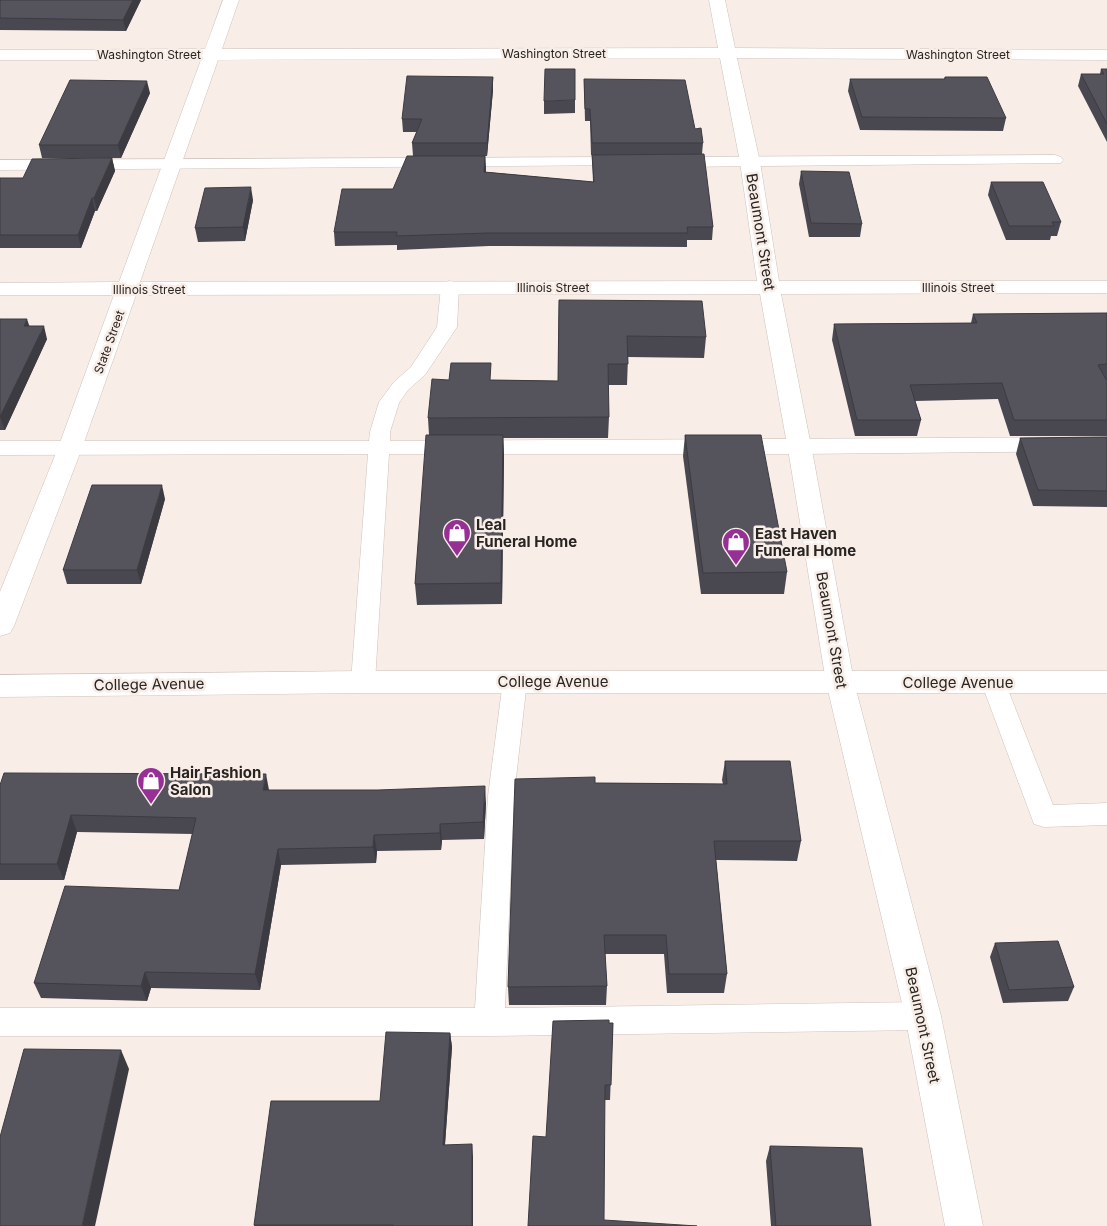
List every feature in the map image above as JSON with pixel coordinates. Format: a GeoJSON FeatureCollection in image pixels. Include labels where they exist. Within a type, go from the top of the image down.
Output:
{"type":"FeatureCollection","features":[{"type":"Feature","properties":{"kind":"street","name":"State Street"},"geometry":{"type":"LineString","coordinates":[[0,626],[70,448],[128,289],[210,53],[231,0]]}},
{"type":"Feature","properties":{"kind":"street","name":"Beaumont Street"},"geometry":{"type":"LineString","coordinates":[[717,0],[750,162],[769,287],[840,682],[922,1016],[964,1226]]}},
{"type":"Feature","properties":{"kind":"street","name":"Washington Street"},"geometry":{"type":"LineString","coordinates":[[0,55],[727,52],[1107,55]]}},
{"type":"Feature","properties":{"kind":"street","name":"Illinois Street"},"geometry":{"type":"LineString","coordinates":[[0,289],[1107,287]]}},
{"type":"Feature","properties":{"kind":"street","name":"College Avenue"},"geometry":{"type":"LineString","coordinates":[[0,686],[363,682],[1107,682]]}},
{"type":"Feature","properties":{"kind":"lane"},"geometry":{"type":"LineString","coordinates":[[660,162],[1055,160]]}},
{"type":"Feature","properties":{"kind":"lane"},"geometry":{"type":"LineString","coordinates":[[0,165],[640,162]]}},
{"type":"Feature","properties":{"kind":"lane"},"geometry":{"type":"LineString","coordinates":[[363,682],[380,432],[389,402],[400,386],[418,371],[448,327],[450,287]]}},
{"type":"Feature","properties":{"kind":"lane"},"geometry":{"type":"LineString","coordinates":[[0,448],[799,447],[1107,444]]}},
{"type":"Feature","properties":{"kind":"lane"},"geometry":{"type":"LineString","coordinates":[[489,1022],[501,796],[515,682]]}},
{"type":"Feature","properties":{"kind":"lane"},"geometry":{"type":"LineString","coordinates":[[993,682],[1044,816],[1107,814]]}},
{"type":"Feature","properties":{"kind":"lane"},"geometry":{"type":"LineString","coordinates":[[0,1022],[489,1022],[922,1016]]}},
{"type":"Feature","properties":{"kind":"building"},"geometry":{"type":"Polygon","coordinates":[[[0,0],[133,0],[123,20],[0,18],[0,0]]]}},
{"type":"Feature","properties":{"kind":"building"},"geometry":{"type":"Polygon","coordinates":[[[545,69],[575,69],[575,100],[544,101],[545,69]]]}},
{"type":"Feature","properties":{"kind":"building"},"geometry":{"type":"Polygon","coordinates":[[[1101,69],[1107,69],[1107,124],[1081,74],[1104,74],[1101,69]]]}},
{"type":"Feature","properties":{"kind":"building"},"geometry":{"type":"Polygon","coordinates":[[[407,76],[493,77],[487,143],[412,143],[422,119],[402,119],[407,76]]]}},
{"type":"Feature","properties":{"kind":"building"},"geometry":{"type":"Polygon","coordinates":[[[945,77],[987,77],[1006,118],[862,117],[850,79],[945,79],[945,77]]]}},
{"type":"Feature","properties":{"kind":"building"},"geometry":{"type":"Polygon","coordinates":[[[584,79],[685,80],[695,129],[701,128],[703,143],[592,143],[590,109],[585,109],[584,79]]]}},
{"type":"Feature","properties":{"kind":"building"},"geometry":{"type":"Polygon","coordinates":[[[70,80],[147,81],[118,145],[39,145],[70,80]]]}},
{"type":"Feature","properties":{"kind":"building"},"geometry":{"type":"Polygon","coordinates":[[[704,154],[713,227],[687,227],[688,233],[488,233],[396,236],[397,232],[334,232],[342,189],[393,189],[407,156],[485,156],[484,172],[594,182],[592,155],[704,154]]]}},
{"type":"Feature","properties":{"kind":"building"},"geometry":{"type":"Polygon","coordinates":[[[112,158],[94,198],[92,198],[78,235],[0,235],[0,178],[23,178],[32,159],[112,158]]]}},
{"type":"Feature","properties":{"kind":"building"},"geometry":{"type":"Polygon","coordinates":[[[801,171],[849,172],[862,224],[811,223],[801,171]]]}},
{"type":"Feature","properties":{"kind":"building"},"geometry":{"type":"Polygon","coordinates":[[[991,182],[1043,182],[1061,222],[1052,222],[1054,226],[1009,226],[991,182]]]}},
{"type":"Feature","properties":{"kind":"building"},"geometry":{"type":"Polygon","coordinates":[[[251,187],[243,227],[195,228],[205,188],[251,187]]]}},
{"type":"Feature","properties":{"kind":"building"},"geometry":{"type":"Polygon","coordinates":[[[559,300],[702,301],[706,337],[627,336],[628,364],[608,364],[609,417],[428,418],[432,379],[449,380],[451,363],[491,363],[490,380],[558,381],[559,300]]]}},
{"type":"Feature","properties":{"kind":"building"},"geometry":{"type":"Polygon","coordinates":[[[1107,313],[1107,364],[1098,365],[1107,381],[1107,420],[1014,420],[1002,383],[910,385],[921,420],[857,420],[834,324],[977,323],[973,314],[1107,313]]]}},
{"type":"Feature","properties":{"kind":"building"},"geometry":{"type":"Polygon","coordinates":[[[0,319],[27,319],[24,326],[44,326],[0,417],[0,319]]]}},
{"type":"Feature","properties":{"kind":"building"},"geometry":{"type":"Polygon","coordinates":[[[426,435],[503,435],[501,583],[415,584],[426,435]]]}},
{"type":"Feature","properties":{"kind":"building"},"geometry":{"type":"Polygon","coordinates":[[[685,435],[761,435],[787,572],[703,573],[685,435]]]}},
{"type":"Feature","properties":{"kind":"building"},"geometry":{"type":"Polygon","coordinates":[[[1107,437],[1107,491],[1038,490],[1020,438],[1107,437]]]}},
{"type":"Feature","properties":{"kind":"building"},"geometry":{"type":"Polygon","coordinates":[[[92,485],[162,485],[137,570],[63,570],[92,485]]]}},
{"type":"Feature","properties":{"kind":"building"},"geometry":{"type":"Polygon","coordinates":[[[725,761],[790,761],[801,841],[714,841],[727,974],[669,974],[666,935],[604,935],[607,986],[508,987],[515,779],[595,777],[595,783],[727,784],[725,761]]]}},
{"type":"Feature","properties":{"kind":"building"},"geometry":{"type":"Polygon","coordinates":[[[4,773],[266,774],[263,790],[378,790],[485,786],[483,822],[440,824],[440,833],[374,835],[373,847],[278,849],[255,974],[145,972],[141,986],[34,983],[65,886],[179,890],[196,818],[71,815],[57,864],[0,864],[0,785],[4,773]]]}},
{"type":"Feature","properties":{"kind":"building"},"geometry":{"type":"Polygon","coordinates":[[[1058,941],[1074,987],[1009,990],[995,943],[1058,941]]]}},
{"type":"Feature","properties":{"kind":"building"},"geometry":{"type":"Polygon","coordinates":[[[609,1020],[609,1023],[613,1023],[611,1085],[605,1085],[604,1220],[697,1226],[528,1226],[533,1136],[546,1137],[553,1021],[609,1020]]]}},
{"type":"Feature","properties":{"kind":"building"},"geometry":{"type":"Polygon","coordinates":[[[386,1032],[450,1033],[443,1145],[472,1144],[472,1226],[254,1225],[271,1101],[380,1101],[386,1032]]]}},
{"type":"Feature","properties":{"kind":"building"},"geometry":{"type":"Polygon","coordinates":[[[24,1049],[121,1050],[82,1226],[0,1226],[0,1137],[24,1049]]]}},
{"type":"Feature","properties":{"kind":"building"},"geometry":{"type":"Polygon","coordinates":[[[770,1146],[862,1148],[871,1226],[776,1226],[770,1146]]]}},
{"type":"Feature","properties":{"kind":"place","name":"Leal Funeral Home"},"geometry":{"type":"Point","coordinates":[457,557]}},
{"type":"Feature","properties":{"kind":"place","name":"East Haven Funeral Home"},"geometry":{"type":"Point","coordinates":[736,566]}},
{"type":"Feature","properties":{"kind":"place","name":"Hair Fashion Salon"},"geometry":{"type":"Point","coordinates":[151,805]}}]}
